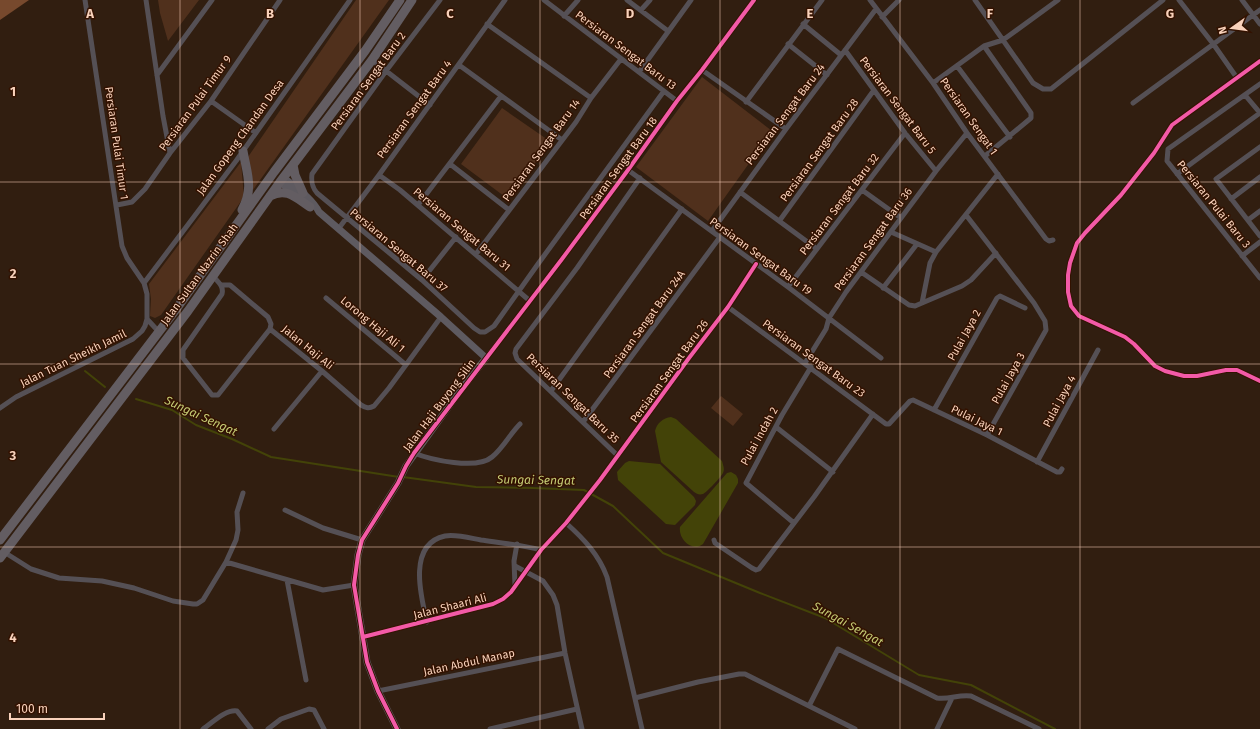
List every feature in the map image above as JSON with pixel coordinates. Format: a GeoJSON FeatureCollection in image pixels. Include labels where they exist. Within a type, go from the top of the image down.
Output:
{"type":"FeatureCollection","features":[{"type":"Feature","properties":{"kind":"highway","name":"Jalan Sultan Nazrin Shah"},"geometry":{"type":"LineString","coordinates":[[0,540],[159,332],[400,0]]}},
{"type":"Feature","properties":{"kind":"highway","name":"Jalan Sultan Nazrin Shah"},"geometry":{"type":"LineString","coordinates":[[2,555],[188,311],[281,179],[372,60],[412,0]]}},
{"type":"Feature","properties":{"kind":"highway"},"geometry":{"type":"LineString","coordinates":[[235,228],[249,215],[271,184],[281,179],[325,105]]}},
{"type":"Feature","properties":{"kind":"highway"},"geometry":{"type":"LineString","coordinates":[[235,228],[236,221],[249,195],[249,183],[243,151]]}},
{"type":"Feature","properties":{"kind":"highway"},"geometry":{"type":"LineString","coordinates":[[293,165],[294,175],[303,193]]}},
{"type":"Feature","properties":{"kind":"highway"},"geometry":{"type":"LineString","coordinates":[[270,196],[276,193],[284,192],[290,194],[310,207]]}},
{"type":"Feature","properties":{"kind":"highway"},"geometry":{"type":"LineString","coordinates":[[146,365],[148,358],[155,348],[159,332],[169,330],[183,314],[188,311]]}},
{"type":"Feature","properties":{"kind":"street","name":"Persiaran Pulai Timur 1"},"geometry":{"type":"LineString","coordinates":[[85,0],[124,252],[130,264],[144,283]]}},
{"type":"Feature","properties":{"kind":"street"},"geometry":{"type":"LineString","coordinates":[[146,0],[170,153]]}},
{"type":"Feature","properties":{"kind":"street"},"geometry":{"type":"LineString","coordinates":[[157,75],[212,0]]}},
{"type":"Feature","properties":{"kind":"street","name":"Persiaran Pulai Timur 9"},"geometry":{"type":"LineString","coordinates":[[117,205],[132,202],[149,184],[170,153],[211,101],[280,0]]}},
{"type":"Feature","properties":{"kind":"street","name":"Jalan Gopeng Chandan Desa"},"geometry":{"type":"LineString","coordinates":[[144,283],[243,151],[350,0]]}},
{"type":"Feature","properties":{"kind":"street","name":"Persiaran Sengat Baru 2"},"geometry":{"type":"LineString","coordinates":[[312,174],[386,71],[440,0]]}},
{"type":"Feature","properties":{"kind":"street","name":"Persiaran Sengat Baru 4"},"geometry":{"type":"LineString","coordinates":[[339,228],[380,175],[505,0]]}},
{"type":"Feature","properties":{"kind":"street","name":"Persiaran Sengat Baru 13"},"geometry":{"type":"LineString","coordinates":[[544,0],[677,101]]}},
{"type":"Feature","properties":{"kind":"street"},"geometry":{"type":"LineString","coordinates":[[564,16],[578,0]]}},
{"type":"Feature","properties":{"kind":"street"},"geometry":{"type":"LineString","coordinates":[[628,0],[668,31]]}},
{"type":"Feature","properties":{"kind":"street"},"geometry":{"type":"LineString","coordinates":[[641,10],[650,0]]}},
{"type":"Feature","properties":{"kind":"street"},"geometry":{"type":"LineString","coordinates":[[639,72],[691,0]]}},
{"type":"Feature","properties":{"kind":"street","name":"Persiaran Sengat Baru 18"},"geometry":{"type":"LineString","coordinates":[[486,358],[754,0]]}},
{"type":"Feature","properties":{"kind":"street"},"geometry":{"type":"LineString","coordinates":[[746,102],[822,0]]}},
{"type":"Feature","properties":{"kind":"street","name":"Persiaran Sengat 1"},"geometry":{"type":"LineString","coordinates":[[870,0],[934,83],[967,133],[1046,239],[1049,241],[1053,240]]}},
{"type":"Feature","properties":{"kind":"street"},"geometry":{"type":"LineString","coordinates":[[882,17],[899,0]]}},
{"type":"Feature","properties":{"kind":"street"},"geometry":{"type":"LineString","coordinates":[[975,0],[1033,83],[1043,89],[1051,89],[1163,0]]}},
{"type":"Feature","properties":{"kind":"street"},"geometry":{"type":"LineString","coordinates":[[934,83],[984,46],[1003,40],[1058,0]]}},
{"type":"Feature","properties":{"kind":"street"},"geometry":{"type":"LineString","coordinates":[[1179,0],[1214,45],[1237,78]]}},
{"type":"Feature","properties":{"kind":"street"},"geometry":{"type":"LineString","coordinates":[[1242,0],[1260,24]]}},
{"type":"Feature","properties":{"kind":"street","name":"Persiaran Sengat Baru 24"},"geometry":{"type":"LineString","coordinates":[[712,231],[876,9]]}},
{"type":"Feature","properties":{"kind":"street"},"geometry":{"type":"LineString","coordinates":[[1133,104],[1260,10]]}},
{"type":"Feature","properties":{"kind":"street"},"geometry":{"type":"LineString","coordinates":[[487,24],[591,98]]}},
{"type":"Feature","properties":{"kind":"street","name":"Persiaran Sengat Baru 5"},"geometry":{"type":"LineString","coordinates":[[803,24],[843,53],[874,90],[905,133],[936,171]]}},
{"type":"Feature","properties":{"kind":"street"},"geometry":{"type":"LineString","coordinates":[[788,44],[827,75]]}},
{"type":"Feature","properties":{"kind":"street"},"geometry":{"type":"LineString","coordinates":[[984,46],[1031,113],[1031,118],[1010,137],[985,156]]}},
{"type":"Feature","properties":{"kind":"street","name":"Persiaran Sengat Baru 14"},"geometry":{"type":"LineString","coordinates":[[476,254],[576,122],[591,98],[621,59]]}},
{"type":"Feature","properties":{"kind":"street"},"geometry":{"type":"LineString","coordinates":[[372,60],[430,105]]}},
{"type":"Feature","properties":{"kind":"street"},"geometry":{"type":"LineString","coordinates":[[1260,61],[1172,125],[1154,153],[1125,189],[1077,243],[1073,252],[1068,275],[1068,292],[1071,306],[1079,316],[1125,337],[1155,366],[1165,371],[1184,376],[1197,376],[1226,370],[1237,370],[1260,380]]}},
{"type":"Feature","properties":{"kind":"street"},"geometry":{"type":"LineString","coordinates":[[459,64],[562,140]]}},
{"type":"Feature","properties":{"kind":"street"},"geometry":{"type":"LineString","coordinates":[[957,66],[1010,137]]}},
{"type":"Feature","properties":{"kind":"street"},"geometry":{"type":"LineString","coordinates":[[702,70],[786,129]]}},
{"type":"Feature","properties":{"kind":"street"},"geometry":{"type":"LineString","coordinates":[[1177,174],[1260,113],[1245,95],[1260,84]]}},
{"type":"Feature","properties":{"kind":"street","name":"Persiaran Sengat Baru 28"},"geometry":{"type":"LineString","coordinates":[[780,220],[874,90]]}},
{"type":"Feature","properties":{"kind":"street"},"geometry":{"type":"LineString","coordinates":[[518,290],[664,91]]}},
{"type":"Feature","properties":{"kind":"street","name":"Persiaran Pulai Baru 3"},"geometry":{"type":"LineString","coordinates":[[1245,95],[1168,149],[1167,161],[1260,278]]}},
{"type":"Feature","properties":{"kind":"street"},"geometry":{"type":"LineString","coordinates":[[418,206],[501,96]]}},
{"type":"Feature","properties":{"kind":"street"},"geometry":{"type":"LineString","coordinates":[[211,101],[256,133]]}},
{"type":"Feature","properties":{"kind":"street","name":"Persiaran Sengat Baru 32"},"geometry":{"type":"LineString","coordinates":[[788,287],[905,133]]}},
{"type":"Feature","properties":{"kind":"street","name":"Persiaran Sengat Baru 36"},"geometry":{"type":"LineString","coordinates":[[805,363],[846,292],[936,171],[967,133]]}},
{"type":"Feature","properties":{"kind":"street"},"geometry":{"type":"LineString","coordinates":[[1260,147],[1217,178],[1260,236]]}},
{"type":"Feature","properties":{"kind":"street"},"geometry":{"type":"LineString","coordinates":[[450,164],[509,210]]}},
{"type":"Feature","properties":{"kind":"street","name":"Persiaran Sengat Baru 19"},"geometry":{"type":"LineString","coordinates":[[628,170],[830,318],[881,358]]}},
{"type":"Feature","properties":{"kind":"street","name":"Persiaran Sengat Baru 37"},"geometry":{"type":"LineString","coordinates":[[312,174],[311,180],[317,193],[422,280],[480,332],[485,332],[494,326],[518,290]]}},
{"type":"Feature","properties":{"kind":"street"},"geometry":{"type":"LineString","coordinates":[[922,303],[930,263],[936,252],[998,174]]}},
{"type":"Feature","properties":{"kind":"street","name":"Persiaran Sengat Baru 31"},"geometry":{"type":"LineString","coordinates":[[380,175],[456,237],[530,301]]}},
{"type":"Feature","properties":{"kind":"street"},"geometry":{"type":"LineString","coordinates":[[1231,198],[1260,177]]}},
{"type":"Feature","properties":{"kind":"street","name":"Persiaran Sengat Baru 35"},"geometry":{"type":"LineString","coordinates":[[618,456],[517,359],[515,353],[516,349],[577,268],[640,178]]}},
{"type":"Feature","properties":{"kind":"street"},"geometry":{"type":"LineString","coordinates":[[281,179],[303,193],[317,207],[319,212]]}},
{"type":"Feature","properties":{"kind":"street"},"geometry":{"type":"LineString","coordinates":[[281,179],[314,211],[319,212],[339,228],[442,317],[486,358]]}},
{"type":"Feature","properties":{"kind":"street"},"geometry":{"type":"LineString","coordinates":[[862,190],[901,218]]}},
{"type":"Feature","properties":{"kind":"street"},"geometry":{"type":"LineString","coordinates":[[740,192],[780,220],[817,249]]}},
{"type":"Feature","properties":{"kind":"street"},"geometry":{"type":"LineString","coordinates":[[552,392],[682,209]]}},
{"type":"Feature","properties":{"kind":"street"},"geometry":{"type":"LineString","coordinates":[[1248,220],[1260,211]]}},
{"type":"Feature","properties":{"kind":"street"},"geometry":{"type":"LineString","coordinates":[[861,272],[909,305],[915,306],[962,286],[971,280],[996,252],[966,214]]}},
{"type":"Feature","properties":{"kind":"street"},"geometry":{"type":"LineString","coordinates":[[891,232],[936,252]]}},
{"type":"Feature","properties":{"kind":"street"},"geometry":{"type":"LineString","coordinates":[[422,280],[456,237]]}},
{"type":"Feature","properties":{"kind":"street","name":"Persiaran Sengat Baru 24A"},"geometry":{"type":"LineString","coordinates":[[583,422],[720,237]]}},
{"type":"Feature","properties":{"kind":"street"},"geometry":{"type":"LineString","coordinates":[[1242,256],[1260,242]]}},
{"type":"Feature","properties":{"kind":"street"},"geometry":{"type":"LineString","coordinates":[[883,288],[917,244]]}},
{"type":"Feature","properties":{"kind":"street","name":"Pulai Jaya 3"},"geometry":{"type":"LineString","coordinates":[[987,435],[1046,330],[1045,321],[1034,303],[996,252]]}},
{"type":"Feature","properties":{"kind":"street","name":"Persiaran Sengat Baru 26"},"geometry":{"type":"LineString","coordinates":[[566,523],[618,456],[728,307],[756,264]]}},
{"type":"Feature","properties":{"kind":"street"},"geometry":{"type":"LineString","coordinates":[[213,276],[222,285],[230,285],[268,317],[270,329]]}},
{"type":"Feature","properties":{"kind":"street"},"geometry":{"type":"LineString","coordinates":[[144,283],[147,294],[147,319],[159,332]]}},
{"type":"Feature","properties":{"kind":"street","name":"Jalan Haji Ali"},"geometry":{"type":"LineString","coordinates":[[222,285],[222,294],[183,350],[182,354],[183,358],[212,395],[218,395],[270,329],[361,405],[371,408],[390,388],[442,317]]}},
{"type":"Feature","properties":{"kind":"street","name":"Pulai Jaya 2"},"geometry":{"type":"LineString","coordinates":[[934,410],[997,298],[1000,296],[1025,308]]}},
{"type":"Feature","properties":{"kind":"street","name":"Lorong Haji Ali 1"},"geometry":{"type":"LineString","coordinates":[[326,298],[406,365]]}},
{"type":"Feature","properties":{"kind":"street","name":"Persiaran Sengat Baru 23"},"geometry":{"type":"LineString","coordinates":[[728,307],[811,367],[887,425]]}},
{"type":"Feature","properties":{"kind":"street","name":"Jalan Tuan Sheikh Jamil"},"geometry":{"type":"LineString","coordinates":[[0,408],[23,393],[134,339],[142,331],[147,319]]}},
{"type":"Feature","properties":{"kind":"street","name":"Pulai Jaya 4"},"geometry":{"type":"LineString","coordinates":[[1037,462],[1098,350]]}},
{"type":"Feature","properties":{"kind":"street","name":"Jalan Haji Buyong Silin"},"geometry":{"type":"LineString","coordinates":[[397,729],[378,691],[367,662],[354,585],[358,555],[362,540],[398,483],[414,453],[486,358]]}},
{"type":"Feature","properties":{"kind":"street","name":"Pulai Indah 2"},"geometry":{"type":"LineString","coordinates":[[794,523],[746,483],[776,427],[811,367]]}},
{"type":"Feature","properties":{"kind":"street"},"geometry":{"type":"LineString","coordinates":[[274,429],[322,371]]}},
{"type":"Feature","properties":{"kind":"street","name":"Pulai Jaya 1"},"geometry":{"type":"LineString","coordinates":[[887,425],[912,401],[915,401],[987,435],[1056,472],[1060,472],[1062,469]]}},
{"type":"Feature","properties":{"kind":"street"},"geometry":{"type":"LineString","coordinates":[[714,540],[715,543],[752,568],[756,570],[759,569],[833,472],[873,414]]}},
{"type":"Feature","properties":{"kind":"street"},"geometry":{"type":"LineString","coordinates":[[414,453],[426,458],[448,462],[485,462],[493,457],[520,424]]}},
{"type":"Feature","properties":{"kind":"street"},"geometry":{"type":"LineString","coordinates":[[776,427],[833,472]]}},
{"type":"Feature","properties":{"kind":"street"},"geometry":{"type":"LineString","coordinates":[[2,555],[31,569],[59,578],[102,581],[134,588],[173,601],[197,604],[203,600],[226,562],[236,540],[238,530],[237,512],[243,493]]}},
{"type":"Feature","properties":{"kind":"street"},"geometry":{"type":"LineString","coordinates":[[285,510],[323,528],[362,540]]}},
{"type":"Feature","properties":{"kind":"street"},"geometry":{"type":"LineString","coordinates":[[566,523],[584,540],[602,564],[608,577],[642,729]]}},
{"type":"Feature","properties":{"kind":"street","name":"Jalan Shaari Ali"},"geometry":{"type":"LineString","coordinates":[[363,637],[427,622],[493,604],[507,596],[527,572],[541,550],[566,523]]}},
{"type":"Feature","properties":{"kind":"street"},"geometry":{"type":"LineString","coordinates":[[427,622],[422,602],[419,572],[420,561],[431,543],[437,539],[444,536],[452,536],[517,544],[541,550]]}},
{"type":"Feature","properties":{"kind":"street"},"geometry":{"type":"LineString","coordinates":[[515,586],[514,555],[517,544]]}},
{"type":"Feature","properties":{"kind":"street"},"geometry":{"type":"LineString","coordinates":[[226,562],[323,590],[354,585]]}},
{"type":"Feature","properties":{"kind":"street"},"geometry":{"type":"LineString","coordinates":[[514,566],[543,581],[553,595],[557,605],[565,653],[582,729]]}},
{"type":"Feature","properties":{"kind":"street"},"geometry":{"type":"LineString","coordinates":[[287,580],[306,680]]}},
{"type":"Feature","properties":{"kind":"street"},"geometry":{"type":"LineString","coordinates":[[809,706],[838,649],[937,698],[944,699],[963,695],[971,696],[1039,729]]}},
{"type":"Feature","properties":{"kind":"street","name":"Jalan Abdul Manap"},"geometry":{"type":"LineString","coordinates":[[378,691],[565,653]]}},
{"type":"Feature","properties":{"kind":"street"},"geometry":{"type":"LineString","coordinates":[[635,698],[745,674],[855,729]]}},
{"type":"Feature","properties":{"kind":"street"},"geometry":{"type":"LineString","coordinates":[[937,729],[952,698]]}},
{"type":"Feature","properties":{"kind":"street"},"geometry":{"type":"LineString","coordinates":[[268,729],[281,720],[310,709],[314,710],[324,729]]}},
{"type":"Feature","properties":{"kind":"street"},"geometry":{"type":"LineString","coordinates":[[203,729],[233,710],[237,711],[251,729]]}},
{"type":"Feature","properties":{"kind":"street"},"geometry":{"type":"LineString","coordinates":[[490,729],[577,710]]}},
{"type":"Feature","properties":{"kind":"shaded area"},"geometry":{"type":"Polygon","coordinates":[[[0,0],[29,0],[0,20],[0,0]]]}},
{"type":"Feature","properties":{"kind":"shaded area"},"geometry":{"type":"Polygon","coordinates":[[[158,0],[199,0],[168,41],[160,13],[158,0]]]}},
{"type":"Feature","properties":{"kind":"shaded area"},"geometry":{"type":"Polygon","coordinates":[[[356,0],[389,0],[253,190],[248,157],[356,0]]]}},
{"type":"Feature","properties":{"kind":"shaded area"},"geometry":{"type":"Polygon","coordinates":[[[702,77],[772,131],[708,221],[636,167],[702,77]]]}},
{"type":"Feature","properties":{"kind":"shaded area"},"geometry":{"type":"Polygon","coordinates":[[[502,108],[551,142],[508,199],[461,164],[502,108]]]}},
{"type":"Feature","properties":{"kind":"shaded area"},"geometry":{"type":"Polygon","coordinates":[[[241,162],[244,197],[161,315],[155,318],[150,316],[151,299],[149,284],[241,162]]]}},
{"type":"Feature","properties":{"kind":"shaded area"},"geometry":{"type":"Polygon","coordinates":[[[721,396],[743,414],[733,426],[711,408],[721,396]]]}},
{"type":"Feature","properties":{"kind":"shaded area"},"geometry":{"type":"Polygon","coordinates":[[[671,417],[676,419],[722,461],[724,468],[723,473],[720,478],[703,494],[694,492],[661,462],[655,431],[661,421],[665,418],[671,417]]]}},
{"type":"Feature","properties":{"kind":"shaded area"},"geometry":{"type":"Polygon","coordinates":[[[629,461],[660,464],[694,497],[696,501],[695,505],[675,525],[666,524],[618,480],[617,472],[625,463],[629,461]]]}},
{"type":"Feature","properties":{"kind":"shaded area"},"geometry":{"type":"Polygon","coordinates":[[[731,472],[736,475],[738,483],[703,544],[694,547],[690,546],[683,540],[680,527],[727,473],[731,472]]]}},
{"type":"Feature","properties":{"kind":"waterway","name":"Sungai Sengat"},"geometry":{"type":"LineString","coordinates":[[85,371],[105,387]]}},
{"type":"Feature","properties":{"kind":"waterway","name":"Sungai Sengat"},"geometry":{"type":"LineString","coordinates":[[136,399],[172,410],[196,425],[232,439],[271,457],[399,477]]}},
{"type":"Feature","properties":{"kind":"waterway","name":"Sungai Sengat"},"geometry":{"type":"LineString","coordinates":[[403,477],[476,487],[584,490],[613,506],[663,553],[825,618],[919,675],[971,685],[1055,729]]}},
{"type":"Feature","properties":{"kind":"cycle path"},"geometry":{"type":"LineString","coordinates":[[397,729],[378,691],[367,662],[354,585],[358,555],[362,540],[398,483],[414,453],[562,259],[677,101],[754,0]]}},
{"type":"Feature","properties":{"kind":"cycle path"},"geometry":{"type":"LineString","coordinates":[[1260,61],[1172,125],[1154,153],[1121,195],[1077,243],[1070,263],[1068,275],[1068,292],[1071,306],[1079,316],[1125,337],[1134,344],[1155,366],[1165,371],[1184,376],[1197,376],[1226,370],[1237,370],[1260,381]]}},
{"type":"Feature","properties":{"kind":"cycle path"},"geometry":{"type":"LineString","coordinates":[[363,637],[493,604],[503,599],[511,592],[541,550],[566,523],[600,480],[728,307],[756,264]]}}]}
